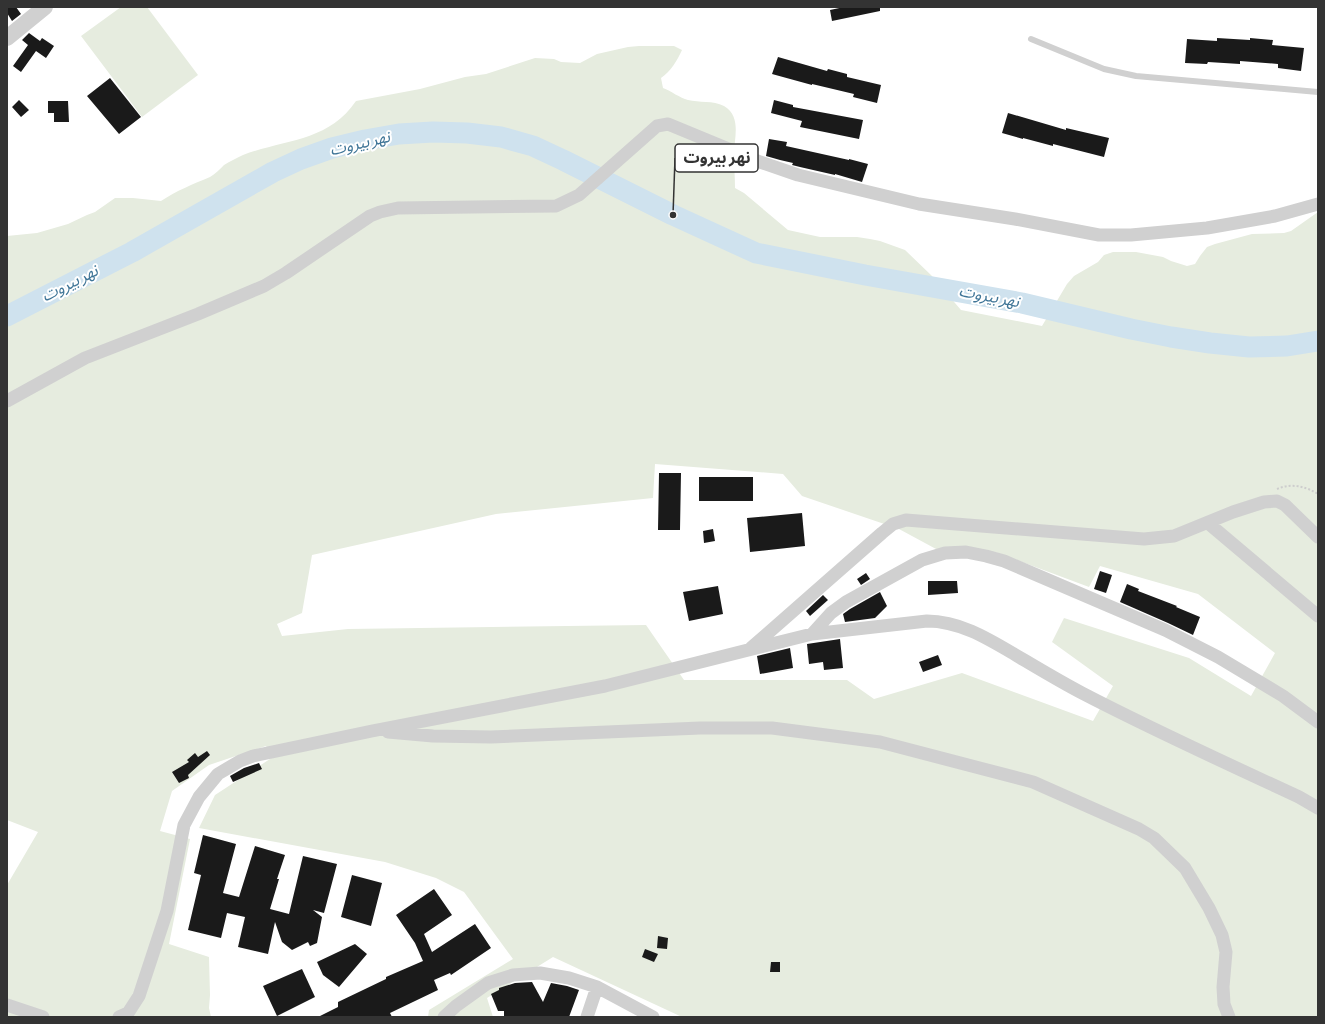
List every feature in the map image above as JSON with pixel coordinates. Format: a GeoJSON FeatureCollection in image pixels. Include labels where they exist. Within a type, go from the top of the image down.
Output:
{"type":"FeatureCollection","features":[{"type":"Feature","properties":{"kind":"street"},"geometry":{"type":"LineString","coordinates":[[7,38],[45,7]]}},
{"type":"Feature","properties":{"kind":"street"},"geometry":{"type":"LineString","coordinates":[[7,401],[85,358],[198,314],[264,286],[286,273],[370,216],[380,212],[398,208],[556,206],[578,195],[657,126],[668,124],[760,162],[798,175],[919,204],[1015,218],[1099,235],[1131,236],[1207,228],[1275,216],[1318,204]]}},
{"type":"Feature","properties":{"kind":"street"},"geometry":{"type":"LineString","coordinates":[[750,650],[882,533],[893,524],[906,520],[1144,539],[1174,536],[1233,512],[1264,502],[1278,501],[1282,502],[1293,511],[1318,537]]}},
{"type":"Feature","properties":{"kind":"street"},"geometry":{"type":"LineString","coordinates":[[1208,523],[1318,616]]}},
{"type":"Feature","properties":{"kind":"street"},"geometry":{"type":"LineString","coordinates":[[812,634],[831,613],[846,602],[922,560],[945,553],[966,552],[986,556],[1004,562],[1165,630],[1244,672],[1283,696],[1318,722]]}},
{"type":"Feature","properties":{"kind":"street"},"geometry":{"type":"LineString","coordinates":[[119,1017],[128,1013],[139,996],[167,911],[177,854],[184,825],[199,797],[218,774],[230,766],[253,756],[372,731],[605,686],[812,634],[927,621],[949,623],[979,634],[1081,693],[1299,797],[1318,808]]}},
{"type":"Feature","properties":{"kind":"street"},"geometry":{"type":"LineString","coordinates":[[372,731],[433,736],[491,737],[700,728],[772,728],[880,742],[1033,782],[1139,828],[1185,868],[1209,908],[1222,935],[1226,952],[1223,987],[1224,1004],[1229,1017]]}},
{"type":"Feature","properties":{"kind":"street"},"geometry":{"type":"LineString","coordinates":[[444,1017],[456,1006],[488,983],[513,975],[540,973],[569,978],[597,987],[652,1017]]}},
{"type":"Feature","properties":{"kind":"street"},"geometry":{"type":"LineString","coordinates":[[587,1017],[597,987]]}},
{"type":"Feature","properties":{"kind":"street"},"geometry":{"type":"LineString","coordinates":[[7,1005],[43,1017]]}},
{"type":"Feature","properties":{"kind":"lane"},"geometry":{"type":"LineString","coordinates":[[1031,39],[1104,69],[1136,76],[1318,92]]}},
{"type":"Feature","properties":{"kind":"shaded area"},"geometry":{"type":"Polygon","coordinates":[[[121,7],[147,7],[198,75],[142,117],[81,36],[121,7]]]}},
{"type":"Feature","properties":{"kind":"shaded area"},"geometry":{"type":"Polygon","coordinates":[[[674,46],[682,50],[673,66],[661,78],[663,88],[692,101],[720,104],[730,111],[736,128],[734,154],[735,188],[744,193],[788,230],[820,237],[857,237],[870,239],[905,250],[931,275],[961,310],[1042,326],[1067,284],[1074,276],[1098,262],[1104,255],[1113,252],[1136,252],[1163,257],[1187,266],[1195,264],[1207,247],[1252,234],[1284,233],[1291,231],[1318,212],[1318,1017],[682,1017],[553,957],[487,998],[493,1017],[428,1017],[429,1010],[513,959],[464,892],[436,878],[385,862],[199,828],[215,795],[273,757],[266,746],[209,765],[172,791],[160,831],[190,839],[169,944],[209,957],[209,1008],[211,1017],[7,1017],[7,885],[38,832],[7,820],[7,236],[37,233],[68,224],[95,212],[115,198],[161,201],[210,177],[224,165],[243,155],[319,132],[345,114],[356,101],[420,89],[465,77],[486,74],[535,58],[580,63],[597,54],[628,47],[674,46]],[[655,464],[653,498],[496,514],[312,555],[302,613],[277,624],[282,636],[348,629],[646,625],[684,680],[847,680],[874,699],[962,673],[1093,721],[1113,686],[1052,642],[1064,618],[1189,658],[1251,696],[1275,653],[1198,594],[1100,566],[1089,587],[995,552],[949,556],[899,529],[802,496],[783,474],[655,464]]]}},
{"type":"Feature","properties":{"kind":"building"},"geometry":{"type":"Polygon","coordinates":[[[7,7],[16,7],[21,14],[12,21],[7,13],[7,7]]]}},
{"type":"Feature","properties":{"kind":"building"},"geometry":{"type":"Polygon","coordinates":[[[844,7],[880,7],[880,11],[832,21],[830,10],[844,7]]]}},
{"type":"Feature","properties":{"kind":"building"},"geometry":{"type":"Polygon","coordinates":[[[29,33],[40,41],[42,38],[54,46],[46,58],[36,51],[21,72],[13,66],[28,45],[22,40],[29,33]]]}},
{"type":"Feature","properties":{"kind":"building"},"geometry":{"type":"Polygon","coordinates":[[[1217,38],[1273,40],[1272,45],[1304,48],[1301,71],[1278,68],[1278,64],[1240,61],[1240,64],[1208,62],[1207,64],[1185,63],[1187,39],[1217,41],[1217,38]]]}},
{"type":"Feature","properties":{"kind":"building"},"geometry":{"type":"Polygon","coordinates":[[[778,57],[827,71],[828,69],[847,74],[847,77],[881,85],[877,103],[853,97],[854,94],[812,85],[772,74],[778,57]]]}},
{"type":"Feature","properties":{"kind":"building"},"geometry":{"type":"Polygon","coordinates":[[[110,78],[141,117],[119,134],[87,96],[110,78]]]}},
{"type":"Feature","properties":{"kind":"building"},"geometry":{"type":"Polygon","coordinates":[[[19,100],[29,110],[21,117],[12,107],[19,100]]]}},
{"type":"Feature","properties":{"kind":"building"},"geometry":{"type":"Polygon","coordinates":[[[774,100],[793,105],[793,107],[863,120],[859,139],[800,127],[802,121],[771,113],[774,100]]]}},
{"type":"Feature","properties":{"kind":"building"},"geometry":{"type":"Polygon","coordinates":[[[48,101],[68,101],[69,122],[54,122],[54,113],[48,113],[48,101]]]}},
{"type":"Feature","properties":{"kind":"building"},"geometry":{"type":"Polygon","coordinates":[[[1008,113],[1066,130],[1066,128],[1109,138],[1104,157],[1002,133],[1008,113]]]}},
{"type":"Feature","properties":{"kind":"building"},"geometry":{"type":"Polygon","coordinates":[[[769,139],[787,142],[786,146],[868,164],[862,182],[835,174],[792,165],[793,163],[766,156],[769,139]]]}},
{"type":"Feature","properties":{"kind":"building"},"geometry":{"type":"Polygon","coordinates":[[[659,473],[681,473],[680,530],[658,530],[659,473]]]}},
{"type":"Feature","properties":{"kind":"building"},"geometry":{"type":"Polygon","coordinates":[[[699,477],[753,477],[753,501],[699,501],[699,477]]]}},
{"type":"Feature","properties":{"kind":"building"},"geometry":{"type":"Polygon","coordinates":[[[802,513],[805,546],[750,552],[747,518],[802,513]]]}},
{"type":"Feature","properties":{"kind":"building"},"geometry":{"type":"Polygon","coordinates":[[[713,529],[715,541],[704,543],[703,531],[713,529]]]}},
{"type":"Feature","properties":{"kind":"building"},"geometry":{"type":"Polygon","coordinates":[[[1100,571],[1112,575],[1106,593],[1094,589],[1100,571]]]}},
{"type":"Feature","properties":{"kind":"building"},"geometry":{"type":"Polygon","coordinates":[[[866,573],[870,579],[861,585],[857,579],[866,573]]]}},
{"type":"Feature","properties":{"kind":"building"},"geometry":{"type":"Polygon","coordinates":[[[928,581],[957,581],[958,593],[928,595],[928,581]]]}},
{"type":"Feature","properties":{"kind":"building"},"geometry":{"type":"Polygon","coordinates":[[[1127,584],[1139,589],[1138,591],[1177,606],[1176,607],[1200,617],[1193,635],[1120,602],[1127,584]]]}},
{"type":"Feature","properties":{"kind":"building"},"geometry":{"type":"Polygon","coordinates":[[[718,586],[723,614],[689,621],[683,592],[718,586]]]}},
{"type":"Feature","properties":{"kind":"building"},"geometry":{"type":"Polygon","coordinates":[[[880,592],[887,606],[875,618],[845,622],[843,614],[880,592]]]}},
{"type":"Feature","properties":{"kind":"building"},"geometry":{"type":"Polygon","coordinates":[[[823,595],[828,600],[810,616],[806,611],[823,595]]]}},
{"type":"Feature","properties":{"kind":"building"},"geometry":{"type":"Polygon","coordinates":[[[840,639],[843,668],[824,670],[823,662],[809,664],[807,644],[840,639]]]}},
{"type":"Feature","properties":{"kind":"building"},"geometry":{"type":"Polygon","coordinates":[[[790,648],[793,668],[760,674],[757,656],[790,648]]]}},
{"type":"Feature","properties":{"kind":"building"},"geometry":{"type":"Polygon","coordinates":[[[938,655],[942,665],[923,672],[919,662],[938,655]]]}},
{"type":"Feature","properties":{"kind":"building"},"geometry":{"type":"Polygon","coordinates":[[[207,751],[210,755],[188,775],[189,778],[179,783],[172,772],[189,762],[187,760],[195,753],[198,757],[207,751]]]}},
{"type":"Feature","properties":{"kind":"building"},"geometry":{"type":"Polygon","coordinates":[[[259,763],[262,769],[233,782],[230,776],[244,768],[259,763]]]}},
{"type":"Feature","properties":{"kind":"building"},"geometry":{"type":"Polygon","coordinates":[[[203,835],[236,844],[223,893],[239,897],[255,846],[285,855],[277,879],[279,879],[270,909],[289,914],[303,856],[337,864],[324,913],[313,910],[322,917],[317,943],[310,946],[308,942],[292,950],[282,942],[275,922],[268,954],[238,947],[245,917],[227,913],[221,938],[188,930],[201,875],[194,873],[203,835]]]}},
{"type":"Feature","properties":{"kind":"building"},"geometry":{"type":"Polygon","coordinates":[[[352,875],[382,883],[371,926],[341,917],[352,875]]]}},
{"type":"Feature","properties":{"kind":"building"},"geometry":{"type":"Polygon","coordinates":[[[434,889],[452,915],[424,934],[432,952],[475,924],[491,948],[451,975],[450,973],[434,980],[438,990],[390,1013],[392,1017],[318,1017],[338,1007],[338,1002],[386,979],[386,977],[423,961],[415,943],[396,915],[434,889]]]}},
{"type":"Feature","properties":{"kind":"building"},"geometry":{"type":"Polygon","coordinates":[[[658,936],[668,938],[667,949],[657,948],[658,936]]]}},
{"type":"Feature","properties":{"kind":"building"},"geometry":{"type":"Polygon","coordinates":[[[355,944],[367,954],[339,987],[323,975],[317,962],[355,944]]]}},
{"type":"Feature","properties":{"kind":"building"},"geometry":{"type":"Polygon","coordinates":[[[645,949],[658,954],[654,962],[642,957],[645,949]]]}},
{"type":"Feature","properties":{"kind":"building"},"geometry":{"type":"Polygon","coordinates":[[[771,962],[780,962],[780,972],[770,972],[771,962]]]}},
{"type":"Feature","properties":{"kind":"building"},"geometry":{"type":"Polygon","coordinates":[[[302,969],[315,997],[277,1016],[263,986],[302,969]]]}},
{"type":"Feature","properties":{"kind":"building"},"geometry":{"type":"Polygon","coordinates":[[[532,982],[543,1002],[551,983],[579,990],[569,1017],[504,1017],[504,1011],[498,1011],[491,994],[499,990],[499,988],[515,983],[532,982]]]}},
{"type":"Feature","properties":{"kind":"waterway","name":"نهر بيروت"},"geometry":{"type":"LineString","coordinates":[[7,316],[132,252],[273,172],[301,159],[332,148],[365,140],[399,134],[433,132],[467,133],[501,137],[533,146],[673,215],[756,253],[865,275],[1022,303],[1171,337],[1249,347],[1287,346],[1318,341]]}},
{"type":"Feature","properties":{"kind":"place","name":"نهر بيروت"},"geometry":{"type":"Point","coordinates":[673,215]}}]}
